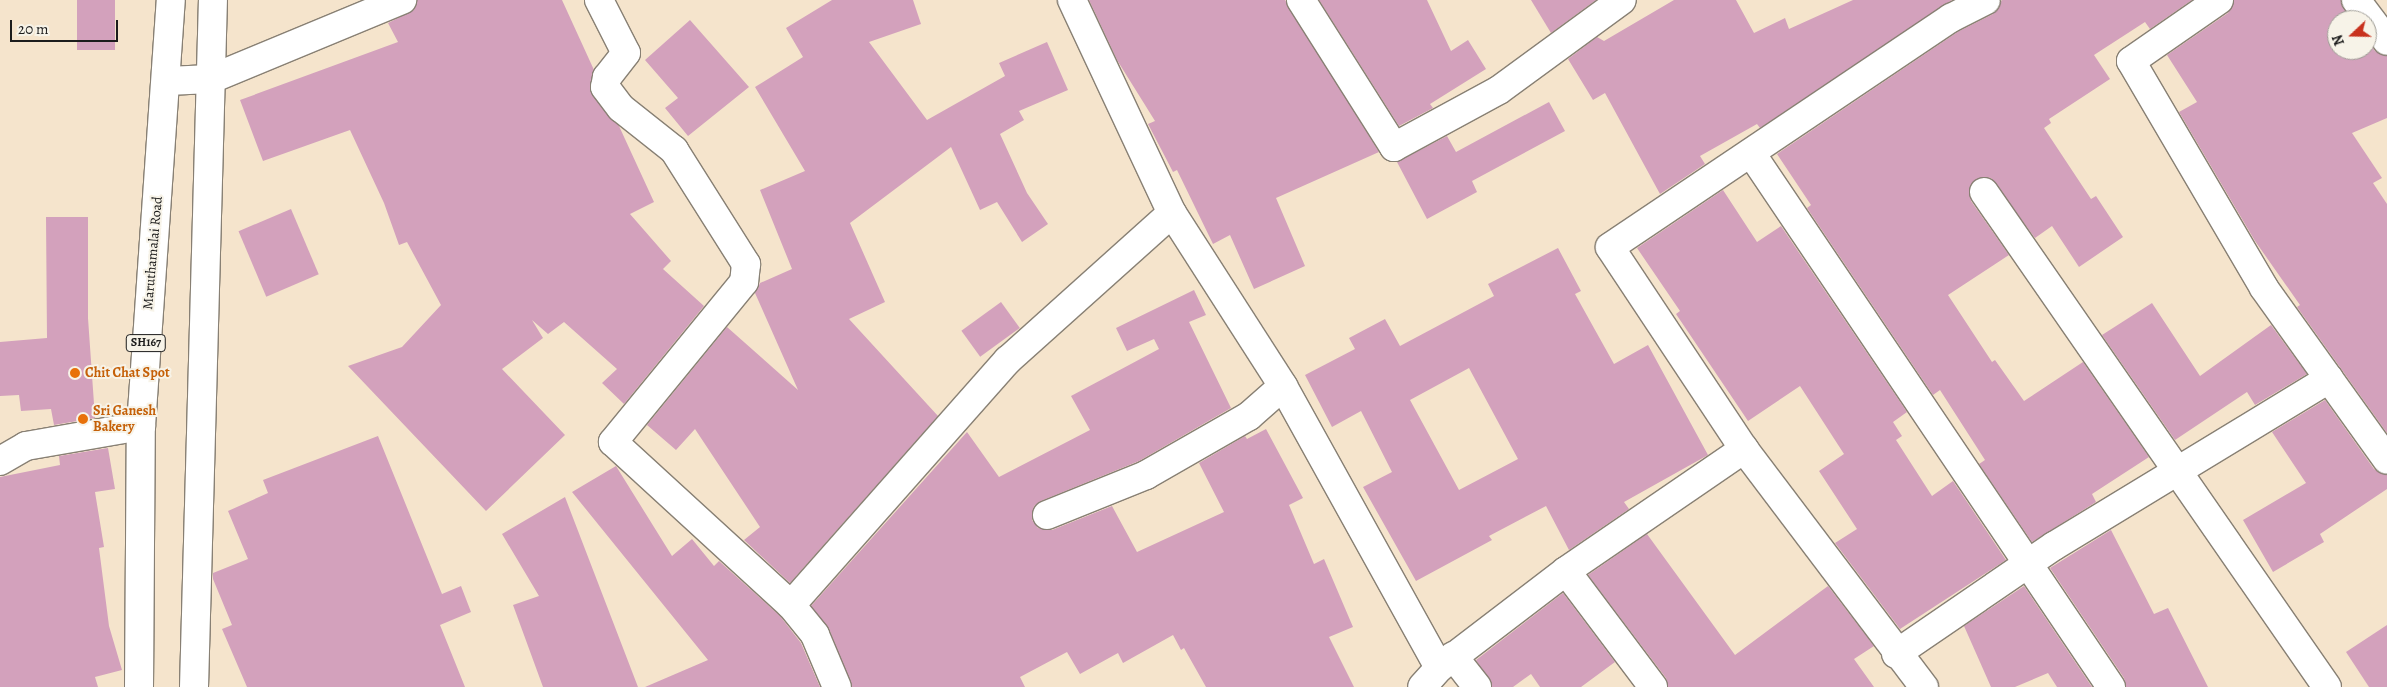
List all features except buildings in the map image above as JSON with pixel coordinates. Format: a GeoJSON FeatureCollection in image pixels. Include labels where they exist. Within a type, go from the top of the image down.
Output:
{"type":"FeatureCollection","features":[{"type":"Feature","properties":{"kind":"street","name":"Maruthamalai Road"},"geometry":{"type":"LineString","coordinates":[[139,687],[141,426],[152,242],[167,81],[171,0]]}},
{"type":"Feature","properties":{"kind":"street"},"geometry":{"type":"LineString","coordinates":[[194,687],[213,0]]}},
{"type":"Feature","properties":{"kind":"street"},"geometry":{"type":"LineString","coordinates":[[167,81],[211,79],[402,0]]}},
{"type":"Feature","properties":{"kind":"street"},"geometry":{"type":"LineString","coordinates":[[599,0],[626,53],[607,77],[605,87],[621,108],[674,150],[746,264],[744,282],[613,442],[791,605],[815,635],[837,687]]}},
{"type":"Feature","properties":{"kind":"street"},"geometry":{"type":"LineString","coordinates":[[1072,0],[1172,213],[1283,386],[1438,670],[1477,687]]}},
{"type":"Feature","properties":{"kind":"street"},"geometry":{"type":"LineString","coordinates":[[1301,0],[1394,146],[1499,90],[1622,0]]}},
{"type":"Feature","properties":{"kind":"street"},"geometry":{"type":"LineString","coordinates":[[1924,687],[1896,654],[1744,449],[1610,247],[1952,18],[1986,0]]}},
{"type":"Feature","properties":{"kind":"street"},"geometry":{"type":"LineString","coordinates":[[2219,0],[2131,61],[2264,288],[2387,460]]}},
{"type":"Feature","properties":{"kind":"street"},"geometry":{"type":"LineString","coordinates":[[2356,0],[2387,40]]}},
{"type":"Feature","properties":{"kind":"street"},"geometry":{"type":"LineString","coordinates":[[1752,153],[2111,687]]}},
{"type":"Feature","properties":{"kind":"street"},"geometry":{"type":"LineString","coordinates":[[1984,192],[2175,472],[2327,687]]}},
{"type":"Feature","properties":{"kind":"street"},"geometry":{"type":"LineString","coordinates":[[791,605],[1008,360],[1172,213]]}},
{"type":"Feature","properties":{"kind":"street"},"geometry":{"type":"LineString","coordinates":[[1896,654],[2054,546],[2329,379]]}},
{"type":"Feature","properties":{"kind":"street"},"geometry":{"type":"LineString","coordinates":[[1047,515],[1146,475],[1249,416],[1283,386]]}},
{"type":"Feature","properties":{"kind":"street"},"geometry":{"type":"LineString","coordinates":[[0,461],[26,446],[141,426]]}},
{"type":"Feature","properties":{"kind":"street"},"geometry":{"type":"LineString","coordinates":[[1438,670],[1566,571],[1744,449]]}},
{"type":"Feature","properties":{"kind":"street"},"geometry":{"type":"LineString","coordinates":[[1566,571],[1653,687]]}},
{"type":"Feature","properties":{"kind":"place","name":"Chit Chat Spot"},"geometry":{"type":"Point","coordinates":[75,373]}},
{"type":"Feature","properties":{"kind":"place","name":"Sri Ganesh Bakery"},"geometry":{"type":"Point","coordinates":[83,419]}}]}
